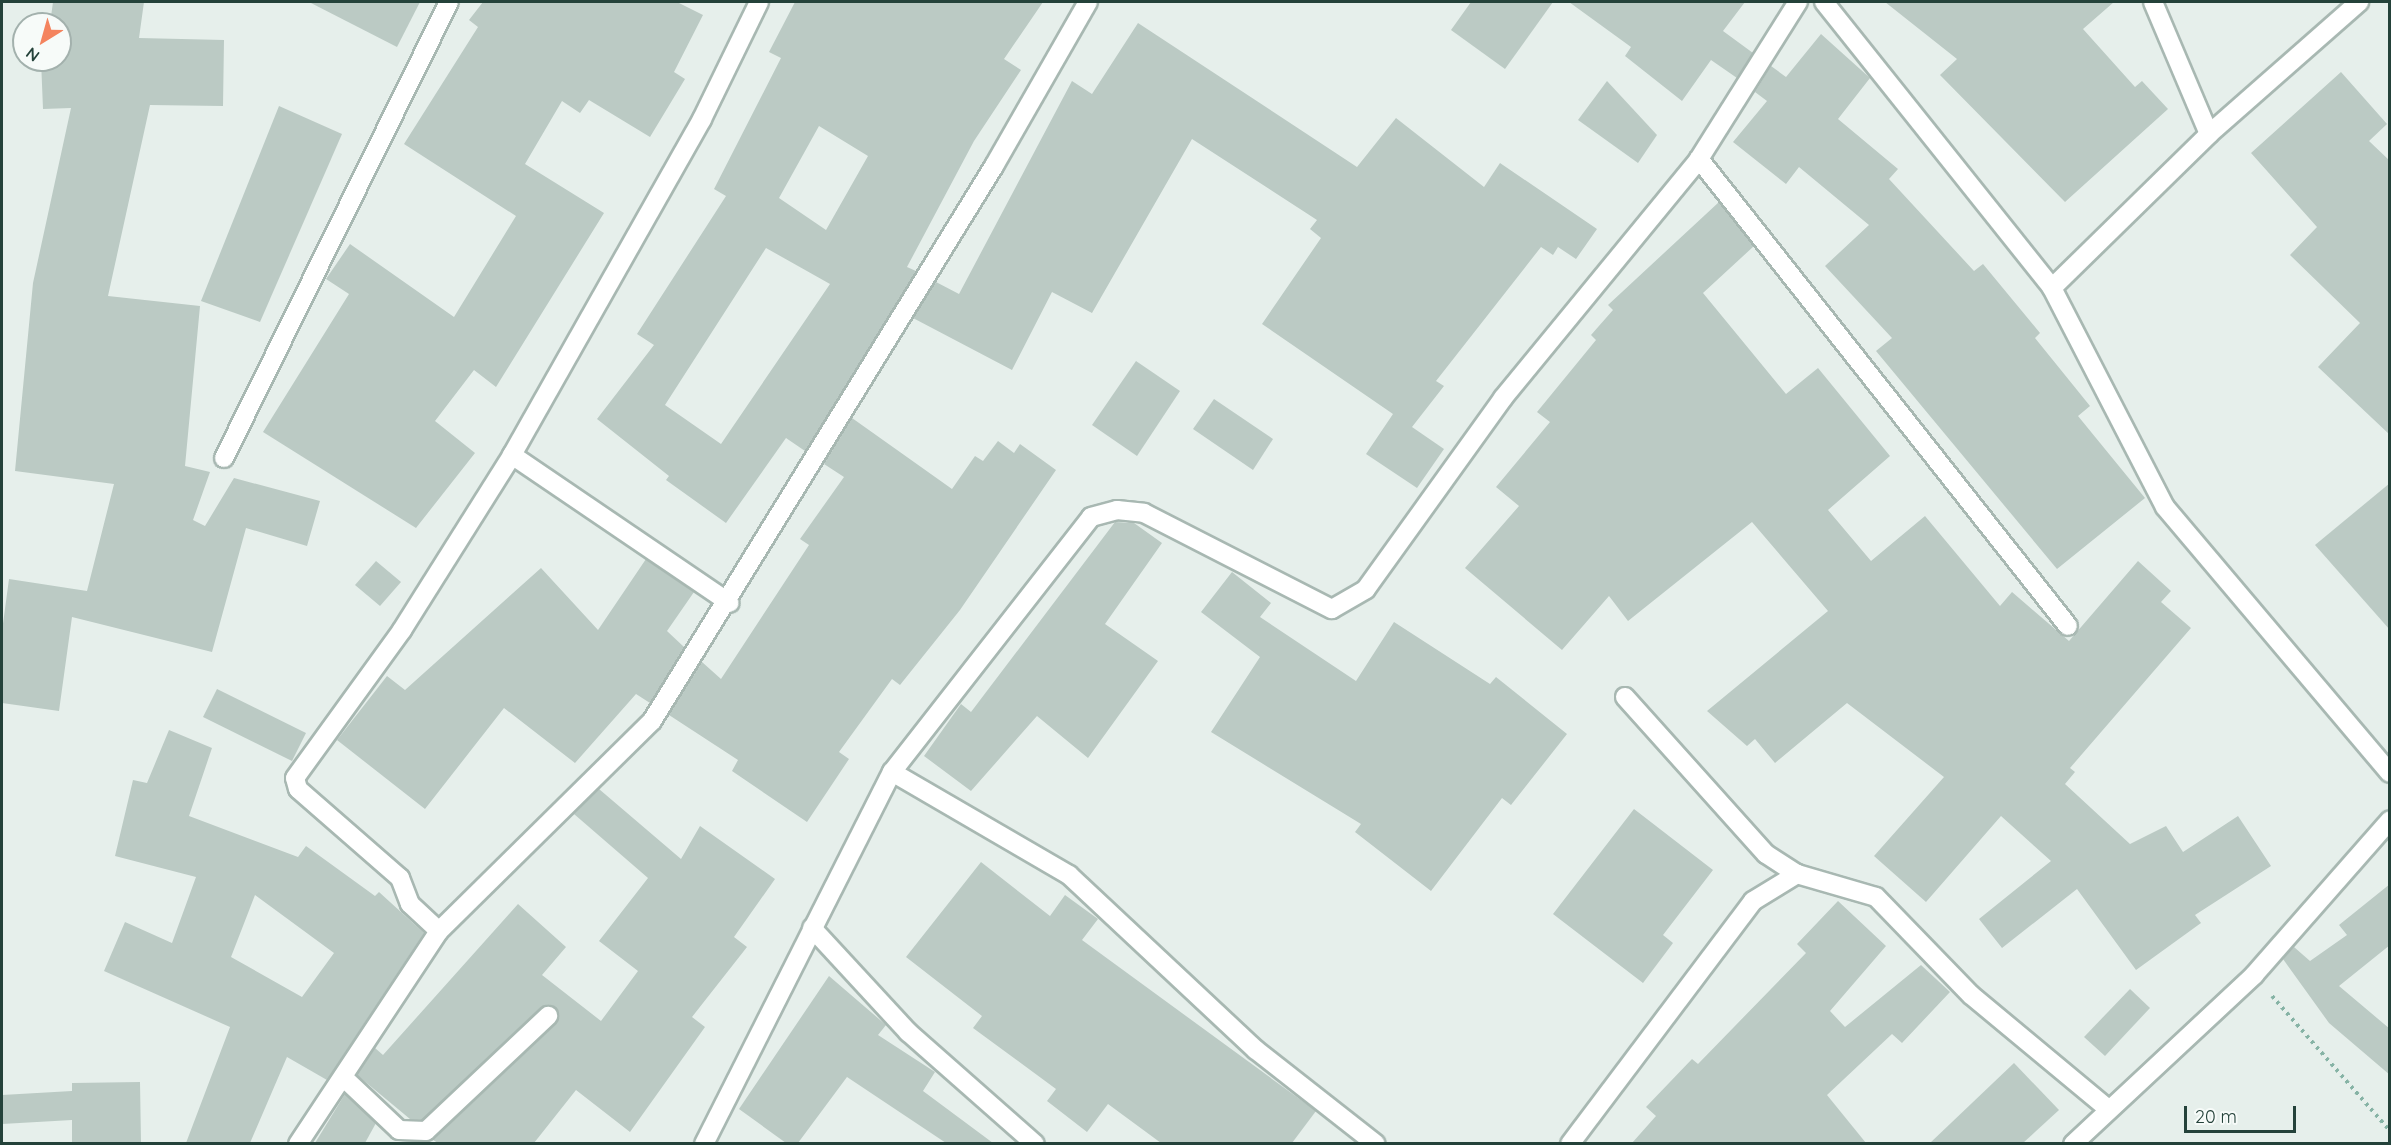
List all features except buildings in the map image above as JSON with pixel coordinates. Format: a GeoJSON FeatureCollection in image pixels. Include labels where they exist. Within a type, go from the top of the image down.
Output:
{"type":"FeatureCollection","features":[{"type":"Feature","properties":{"kind":"street"},"geometry":{"type":"LineString","coordinates":[[224,459],[449,2]]}},
{"type":"Feature","properties":{"kind":"street"},"geometry":{"type":"LineString","coordinates":[[439,931],[410,904],[400,878],[298,789],[295,778],[402,630],[512,455],[702,119],[759,2]]}},
{"type":"Feature","properties":{"kind":"street"},"geometry":{"type":"LineString","coordinates":[[298,1143],[439,931],[652,721],[730,603],[1088,2]]}},
{"type":"Feature","properties":{"kind":"street"},"geometry":{"type":"LineString","coordinates":[[704,1143],[892,772],[1091,517],[1118,510],[1144,513],[1332,609],[1366,589],[1503,398],[1699,159],[1798,2]]}},
{"type":"Feature","properties":{"kind":"street"},"geometry":{"type":"LineString","coordinates":[[1824,2],[2052,288],[2164,507],[2390,774]]}},
{"type":"Feature","properties":{"kind":"street"},"geometry":{"type":"LineString","coordinates":[[2153,2],[2209,134]]}},
{"type":"Feature","properties":{"kind":"street"},"geometry":{"type":"LineString","coordinates":[[2052,288],[2209,134],[2359,2]]}},
{"type":"Feature","properties":{"kind":"street"},"geometry":{"type":"LineString","coordinates":[[1699,159],[2068,626]]}},
{"type":"Feature","properties":{"kind":"street"},"geometry":{"type":"LineString","coordinates":[[512,455],[730,603]]}},
{"type":"Feature","properties":{"kind":"street"},"geometry":{"type":"LineString","coordinates":[[1625,697],[1766,854],[1797,874],[1875,897],[1971,995],[2108,1108]]}},
{"type":"Feature","properties":{"kind":"street"},"geometry":{"type":"LineString","coordinates":[[892,772],[1069,875],[1256,1050],[1376,1143]]}},
{"type":"Feature","properties":{"kind":"street"},"geometry":{"type":"LineString","coordinates":[[2073,1143],[2108,1108],[2254,975],[2390,820]]}},
{"type":"Feature","properties":{"kind":"street"},"geometry":{"type":"LineString","coordinates":[[1570,1143],[1754,901],[1797,874]]}},
{"type":"Feature","properties":{"kind":"street"},"geometry":{"type":"LineString","coordinates":[[812,928],[908,1032],[1035,1143]]}},
{"type":"Feature","properties":{"kind":"street"},"geometry":{"type":"LineString","coordinates":[[343,1077],[399,1130],[426,1131],[548,1016]]}},
{"type":"Feature","properties":{"kind":"path"},"geometry":{"type":"LineString","coordinates":[[2254,975],[2390,1131]]}}]}
